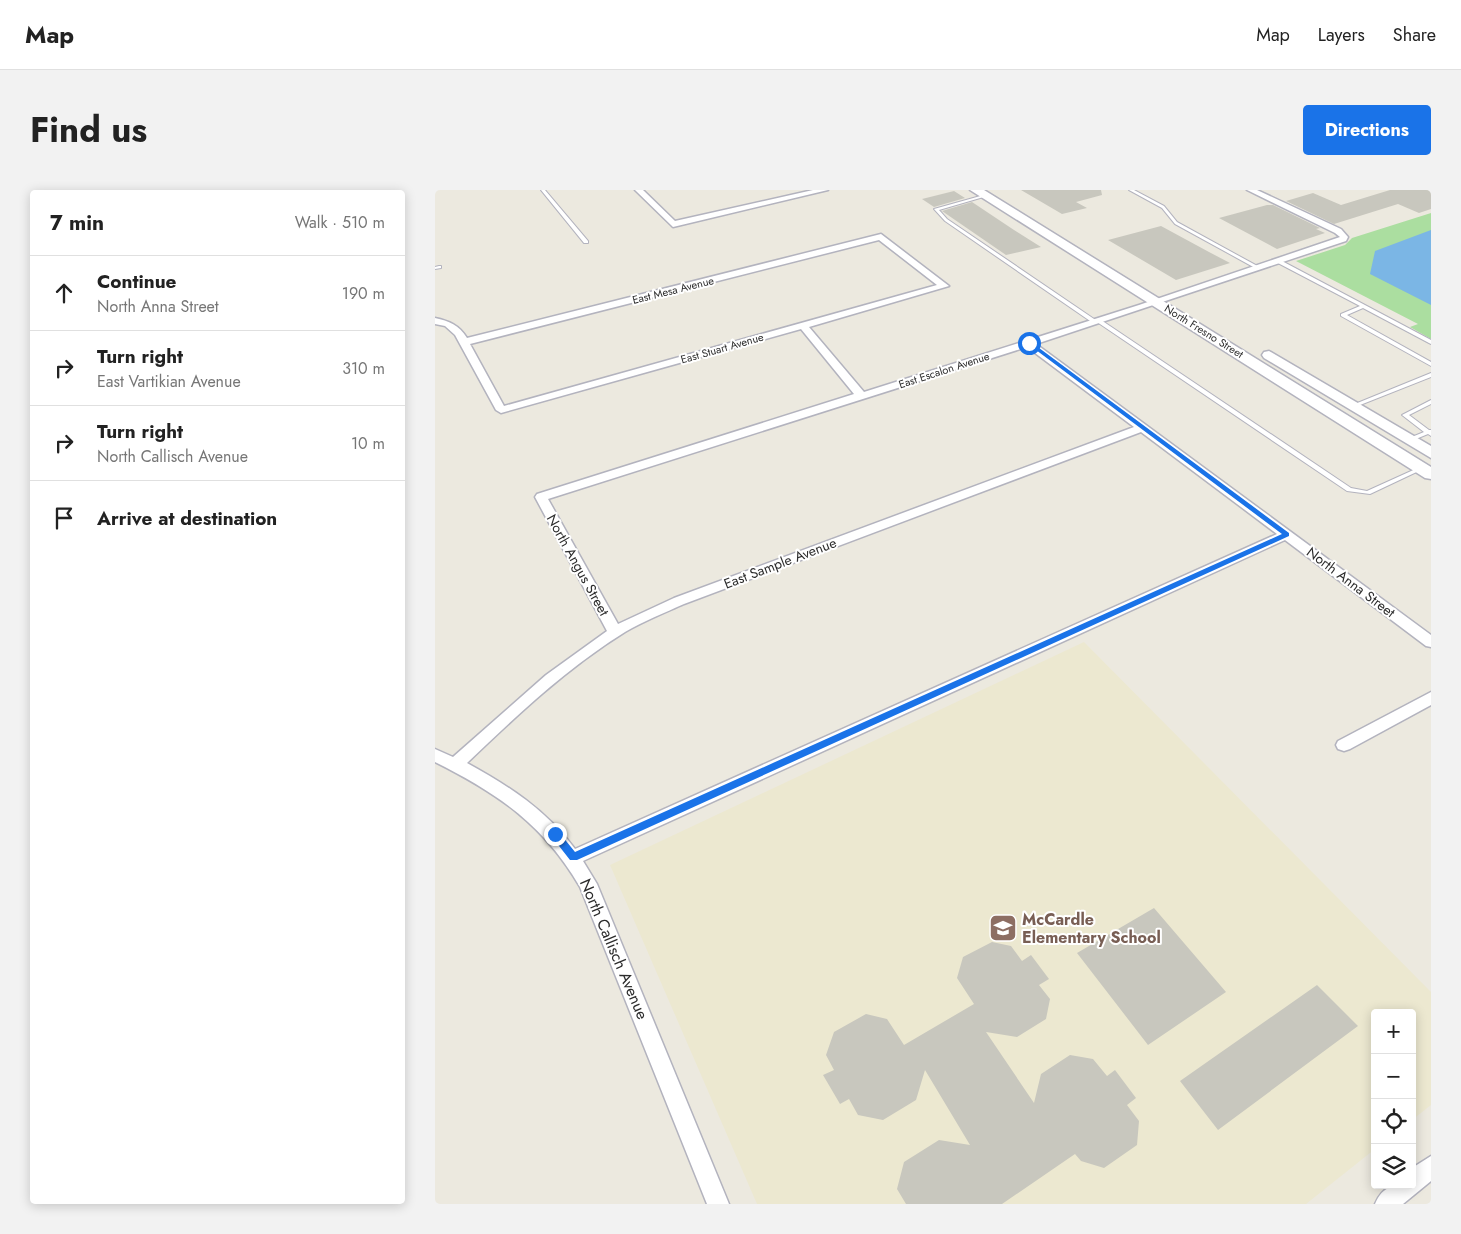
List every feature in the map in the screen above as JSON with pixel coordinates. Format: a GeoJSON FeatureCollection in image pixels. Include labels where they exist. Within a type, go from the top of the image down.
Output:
{"type":"FeatureCollection","features":[{"type":"Feature","properties":{"kind":"main road","name":"North Fresno Street"},"geometry":{"type":"LineString","coordinates":[[990,192],[1185,304]]}},
{"type":"Feature","properties":{"kind":"main road","name":"North Fresno Street"},"geometry":{"type":"LineString","coordinates":[[990,192],[1156,302],[1428,471]]}},
{"type":"Feature","properties":{"kind":"main road","name":"North Fresno Street"},"geometry":{"type":"LineString","coordinates":[[1259,349],[1431,453]]}},
{"type":"Feature","properties":{"kind":"street"},"geometry":{"type":"LineString","coordinates":[[639,190],[673,224],[824,190]]}},
{"type":"Feature","properties":{"kind":"street","name":"East Escalon Avenue"},"geometry":{"type":"LineString","coordinates":[[541,497],[1156,302],[1339,242],[1344,236],[1251,190]]}},
{"type":"Feature","properties":{"kind":"street","name":"East Stuart Avenue"},"geometry":{"type":"LineString","coordinates":[[465,342],[501,410],[944,286],[881,238]]}},
{"type":"Feature","properties":{"kind":"street","name":"East Mesa Avenue"},"geometry":{"type":"LineString","coordinates":[[465,342],[881,238]]}},
{"type":"Feature","properties":{"kind":"street"},"geometry":{"type":"LineString","coordinates":[[435,321],[455,327],[465,342]]}},
{"type":"Feature","properties":{"kind":"street"},"geometry":{"type":"LineString","coordinates":[[803,326],[819,342],[844,378],[862,396]]}},
{"type":"Feature","properties":{"kind":"street","name":"North Anna Street"},"geometry":{"type":"LineString","coordinates":[[1029,343],[1431,642]]}},
{"type":"Feature","properties":{"kind":"street","name":"East Sample Avenue"},"geometry":{"type":"LineString","coordinates":[[455,764],[533,692],[615,632],[679,601],[1143,427]]}},
{"type":"Feature","properties":{"kind":"street","name":"North Angus Street"},"geometry":{"type":"LineString","coordinates":[[541,497],[615,632]]}},
{"type":"Feature","properties":{"kind":"street"},"geometry":{"type":"LineString","coordinates":[[574,857],[1287,534]]}},
{"type":"Feature","properties":{"kind":"street"},"geometry":{"type":"LineString","coordinates":[[1344,746],[1431,698]]}},
{"type":"Feature","properties":{"kind":"street","name":"North Callisch Avenue"},"geometry":{"type":"LineString","coordinates":[[435,755],[455,764],[537,815],[574,857],[588,884],[718,1204]]}},
{"type":"Feature","properties":{"kind":"street"},"geometry":{"type":"LineString","coordinates":[[1416,1179],[1431,1167]]}},
{"type":"Feature","properties":{"kind":"street"},"geometry":{"type":"LineString","coordinates":[[1386,1204],[1404,1189]]}},
{"type":"Feature","properties":{"kind":"lane"},"geometry":{"type":"LineString","coordinates":[[543,190],[586,242]]}},
{"type":"Feature","properties":{"kind":"lane"},"geometry":{"type":"LineString","coordinates":[[1131,190],[1163,207],[1176,223],[1259,268]]}},
{"type":"Feature","properties":{"kind":"lane"},"geometry":{"type":"LineString","coordinates":[[990,192],[936,209],[946,220],[1349,490],[1368,493],[1428,471]]}},
{"type":"Feature","properties":{"kind":"lane"},"geometry":{"type":"LineString","coordinates":[[1278,261],[1431,342]]}},
{"type":"Feature","properties":{"kind":"lane"},"geometry":{"type":"LineString","coordinates":[[1364,306],[1343,315],[1431,364]]}},
{"type":"Feature","properties":{"kind":"lane"},"geometry":{"type":"LineString","coordinates":[[1353,406],[1431,375]]}},
{"type":"Feature","properties":{"kind":"lane"},"geometry":{"type":"LineString","coordinates":[[1430,432],[1409,420],[1405,413],[1431,402]]}},
{"type":"Feature","properties":{"kind":"lane"},"geometry":{"type":"LineString","coordinates":[[1409,440],[1430,432]]}},
{"type":"Feature","properties":{"kind":"shaded area","name":"McCardle Elementary School"},"geometry":{"type":"Polygon","coordinates":[[[1084,642],[1431,992],[1431,1105],[1416,1117],[1416,1009],[1371,1009],[1371,1152],[1306,1204],[757,1204],[610,865],[1084,642]]]}},
{"type":"Feature","properties":{"kind":"green space"},"geometry":{"type":"Polygon","coordinates":[[[1431,213],[1431,339],[1410,327],[1418,324],[1296,261],[1345,245],[1352,238],[1431,213]]]}},
{"type":"Feature","properties":{"kind":"water"},"geometry":{"type":"Polygon","coordinates":[[[1431,230],[1431,305],[1370,274],[1375,251],[1431,230]]]}},
{"type":"Feature","properties":{"kind":"building"},"geometry":{"type":"Polygon","coordinates":[[[1021,190],[1101,190],[1102,195],[1076,202],[1087,208],[1062,214],[1021,190]]]}},
{"type":"Feature","properties":{"kind":"building"},"geometry":{"type":"Polygon","coordinates":[[[1390,190],[1431,190],[1431,209],[1419,213],[1398,204],[1334,224],[1286,201],[1313,193],[1341,205],[1390,190]]]}},
{"type":"Feature","properties":{"kind":"building"},"geometry":{"type":"Polygon","coordinates":[[[954,191],[965,198],[934,207],[922,199],[954,191]]]}},
{"type":"Feature","properties":{"kind":"building"},"geometry":{"type":"Polygon","coordinates":[[[972,202],[1041,247],[1006,255],[942,211],[972,202]]]}},
{"type":"Feature","properties":{"kind":"building"},"geometry":{"type":"Polygon","coordinates":[[[1273,205],[1320,228],[1316,229],[1325,233],[1277,249],[1219,218],[1273,205]]]}},
{"type":"Feature","properties":{"kind":"building"},"geometry":{"type":"Polygon","coordinates":[[[1161,226],[1230,263],[1176,280],[1108,240],[1161,226]]]}},
{"type":"Feature","properties":{"kind":"building"},"geometry":{"type":"Polygon","coordinates":[[[1154,908],[1226,992],[1148,1045],[1077,953],[1154,908]]]}},
{"type":"Feature","properties":{"kind":"building"},"geometry":{"type":"Polygon","coordinates":[[[992,942],[1011,946],[1022,961],[1031,955],[1049,979],[1039,985],[1050,999],[1046,1019],[1017,1037],[986,1032],[1034,1103],[1041,1074],[1070,1055],[1093,1059],[1107,1076],[1115,1070],[1136,1098],[1127,1105],[1139,1121],[1137,1145],[1104,1168],[1081,1161],[1075,1154],[1002,1204],[906,1204],[897,1189],[904,1162],[939,1140],[970,1145],[925,1070],[916,1100],[883,1120],[858,1115],[849,1099],[840,1104],[823,1075],[834,1070],[826,1055],[834,1032],[866,1014],[887,1019],[904,1045],[974,1004],[957,978],[963,957],[992,942]]]}},
{"type":"Feature","properties":{"kind":"building"},"geometry":{"type":"Polygon","coordinates":[[[1317,985],[1358,1026],[1218,1130],[1180,1081],[1317,985]]]}},
{"type":"Feature","properties":{"kind":"place","name":"McCardle Elementary School"},"geometry":{"type":"Point","coordinates":[1003,928]}},
{"type":"Feature","properties":{"kind":"route"},"geometry":{"type":"LineString","coordinates":[[555,834],[574,857],[1287,534],[1029,343]]}}]}
